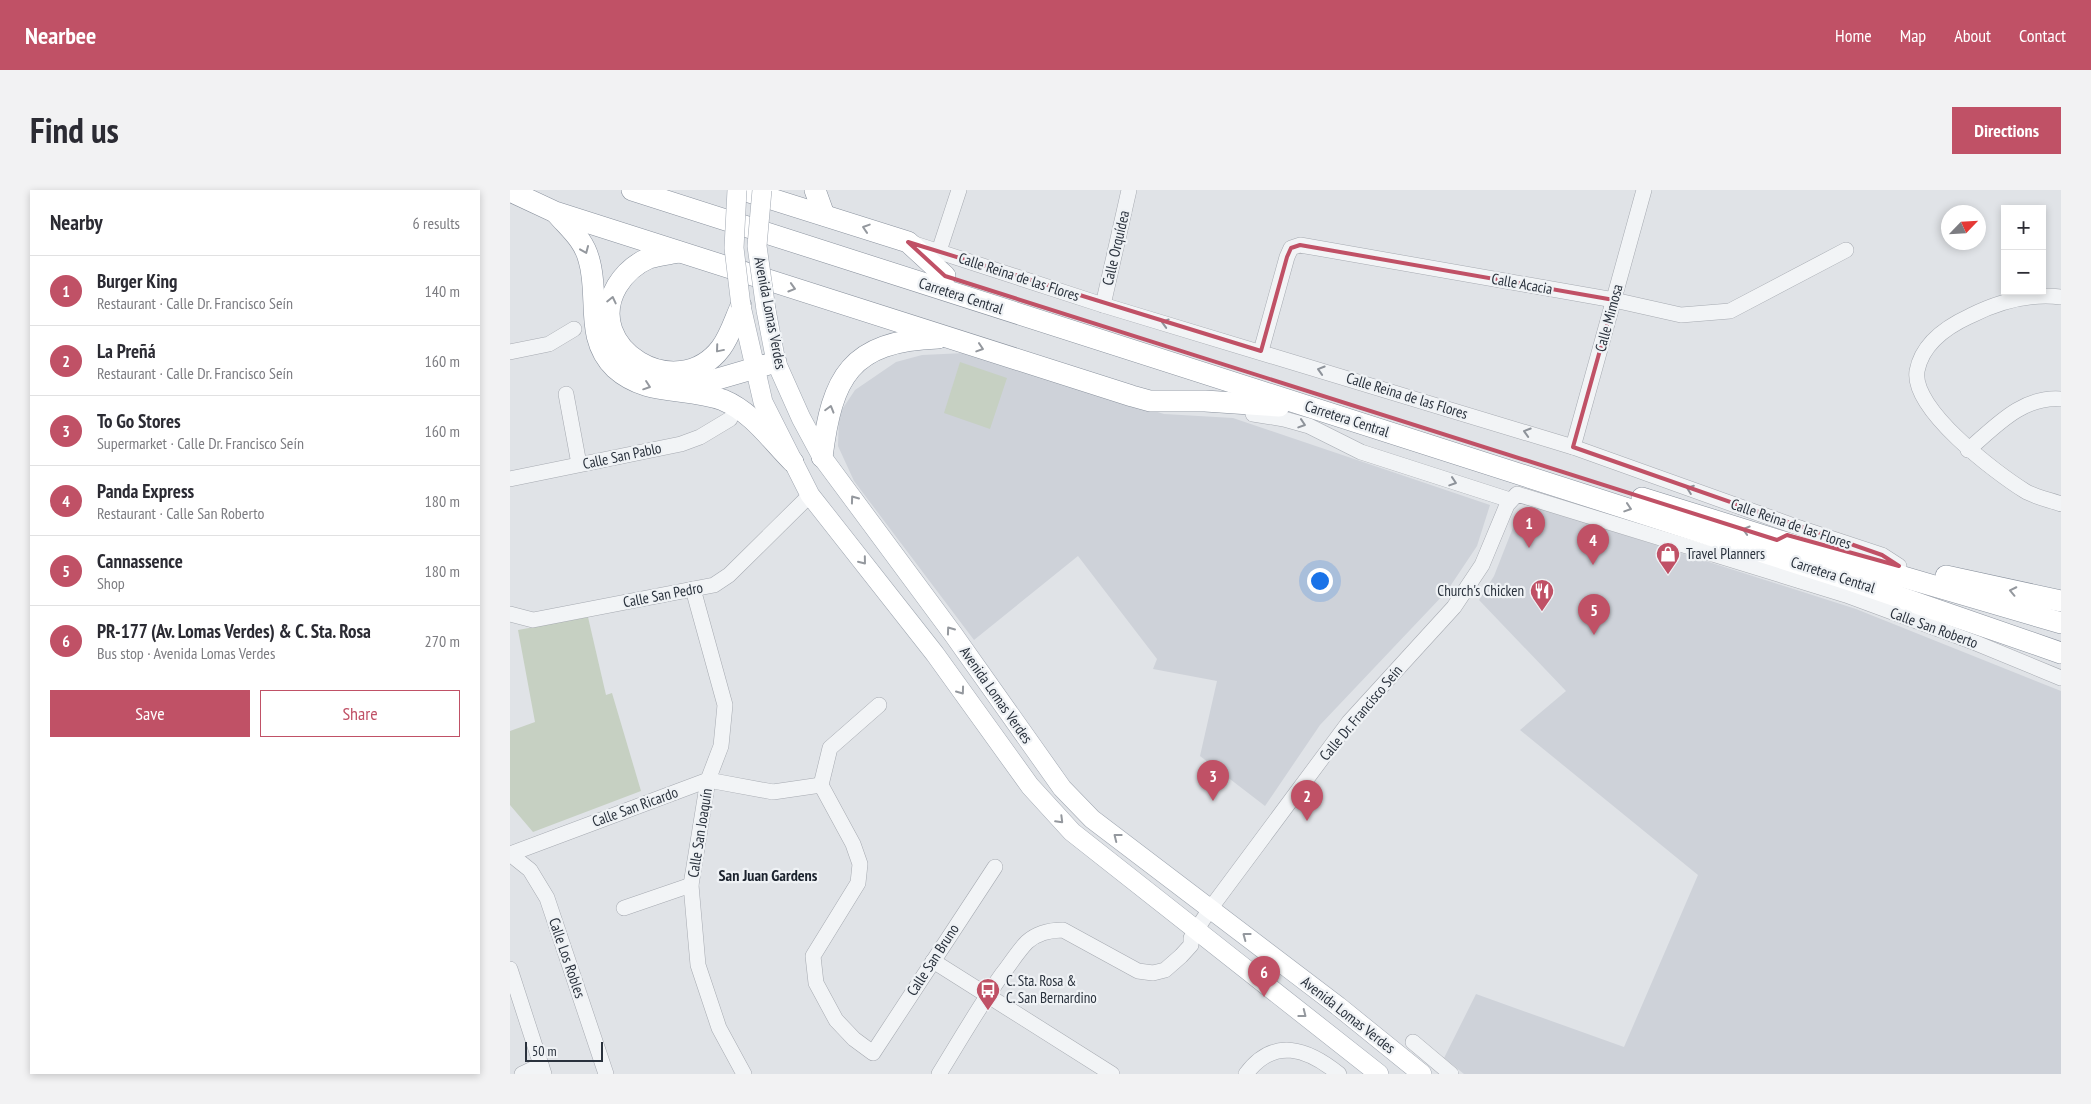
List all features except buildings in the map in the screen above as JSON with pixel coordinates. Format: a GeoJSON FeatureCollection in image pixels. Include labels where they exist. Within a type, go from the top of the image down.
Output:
{"type":"FeatureCollection","features":[{"type":"Feature","properties":{"kind":"highway","name":"Carretera Central"},"geometry":{"type":"LineString","coordinates":[[632,190],[1850,580],[2061,654]]}},
{"type":"Feature","properties":{"kind":"highway","name":"Carretera Central"},"geometry":{"type":"LineString","coordinates":[[677,190],[1777,540],[2061,623]]}},
{"type":"Feature","properties":{"kind":"highway"},"geometry":{"type":"LineString","coordinates":[[743,190],[908,242],[945,276]]}},
{"type":"Feature","properties":{"kind":"highway"},"geometry":{"type":"LineString","coordinates":[[815,190],[824,215]]}},
{"type":"Feature","properties":{"kind":"highway"},"geometry":{"type":"LineString","coordinates":[[510,191],[555,212],[683,252],[726,268],[1150,401],[1260,404],[1311,414],[1328,412]]}},
{"type":"Feature","properties":{"kind":"highway"},"geometry":{"type":"LineString","coordinates":[[555,212],[578,235],[590,261],[594,292],[594,326],[602,352],[614,367],[632,380],[652,388],[715,397],[742,410],[793,462]]}},
{"type":"Feature","properties":{"kind":"highway"},"geometry":{"type":"LineString","coordinates":[[683,252],[644,260],[628,271],[616,289],[611,305],[612,328],[620,346],[630,356],[657,371],[674,372],[697,367],[721,349],[740,306]]}},
{"type":"Feature","properties":{"kind":"highway"},"geometry":{"type":"LineString","coordinates":[[822,457],[832,401],[838,387],[855,365],[878,348],[899,341],[948,338]]}},
{"type":"Feature","properties":{"kind":"highway"},"geometry":{"type":"LineString","coordinates":[[676,392],[776,362]]}},
{"type":"Feature","properties":{"kind":"highway"},"geometry":{"type":"LineString","coordinates":[[2061,601],[1862,558],[1787,535],[1777,540],[1792,554],[2061,639]]}},
{"type":"Feature","properties":{"kind":"main road","name":"Avenida Lomas Verdes"},"geometry":{"type":"LineString","coordinates":[[737,190],[734,248],[740,306],[754,369],[763,402],[810,495],[935,654],[1044,803],[1072,832],[1193,934],[1379,1074]]}},
{"type":"Feature","properties":{"kind":"main road","name":"Avenida Lomas Verdes"},"geometry":{"type":"LineString","coordinates":[[762,190],[757,246],[766,310],[776,362],[801,418],[822,457],[953,634],[1062,788],[1092,818],[1422,1074]]}},
{"type":"Feature","properties":{"kind":"street"},"geometry":{"type":"LineString","coordinates":[[939,251],[959,190]]}},
{"type":"Feature","properties":{"kind":"street","name":"Calle Orquídea"},"geometry":{"type":"LineString","coordinates":[[1103,305],[1129,190]]}},
{"type":"Feature","properties":{"kind":"street","name":"Calle Mimosa"},"geometry":{"type":"LineString","coordinates":[[1573,446],[1644,190]]}},
{"type":"Feature","properties":{"kind":"street","name":"Calle Reina de las Flores"},"geometry":{"type":"LineString","coordinates":[[908,242],[1103,305],[1573,446],[1794,526],[1882,554],[1899,566]]}},
{"type":"Feature","properties":{"kind":"street","name":"Calle Acacia"},"geometry":{"type":"LineString","coordinates":[[1261,351],[1287,257],[1291,248],[1300,244],[1614,300],[1681,315],[1730,311],[1846,250]]}},
{"type":"Feature","properties":{"kind":"street"},"geometry":{"type":"LineString","coordinates":[[2061,297],[2040,294],[1990,306],[1951,324],[1924,350],[1917,372],[1921,395],[1968,450],[2026,492],[2061,504]]}},
{"type":"Feature","properties":{"kind":"street"},"geometry":{"type":"LineString","coordinates":[[510,352],[549,344],[574,329]]}},
{"type":"Feature","properties":{"kind":"street"},"geometry":{"type":"LineString","coordinates":[[566,394],[579,464]]}},
{"type":"Feature","properties":{"kind":"street"},"geometry":{"type":"LineString","coordinates":[[1968,450],[2019,407],[2046,398],[2061,399]]}},
{"type":"Feature","properties":{"kind":"street","name":"Calle San Roberto"},"geometry":{"type":"LineString","coordinates":[[1150,401],[1197,411],[1254,414],[1284,419],[1309,426],[1361,452],[1846,596],[1976,643],[2061,678]]}},
{"type":"Feature","properties":{"kind":"street","name":"Calle San Pablo"},"geometry":{"type":"LineString","coordinates":[[510,479],[681,444],[700,438],[730,419]]}},
{"type":"Feature","properties":{"kind":"street","name":"Calle San Pedro"},"geometry":{"type":"LineString","coordinates":[[511,615],[533,620],[714,585],[729,575],[810,495]]}},
{"type":"Feature","properties":{"kind":"street","name":"Calle Dr. Francisco Seín"},"geometry":{"type":"LineString","coordinates":[[988,994],[1027,942],[1049,930],[1063,930],[1073,934],[1138,971],[1153,974],[1165,970],[1177,960],[1191,945],[1193,934],[1210,909],[1349,722],[1454,607],[1482,564],[1515,497]]}},
{"type":"Feature","properties":{"kind":"street","name":"Calle San Joaquín"},"geometry":{"type":"LineString","coordinates":[[693,589],[726,705],[721,746],[708,780],[691,885],[698,965],[719,1028],[744,1074]]}},
{"type":"Feature","properties":{"kind":"street"},"geometry":{"type":"LineString","coordinates":[[708,780],[773,792],[821,785],[830,748],[879,705]]}},
{"type":"Feature","properties":{"kind":"street","name":"Calle San Ricardo"},"geometry":{"type":"LineString","coordinates":[[510,854],[708,780]]}},
{"type":"Feature","properties":{"kind":"street","name":"Calle San Bruno"},"geometry":{"type":"LineString","coordinates":[[821,785],[853,844],[860,864],[858,884],[813,956],[816,983],[836,1020],[854,1039],[873,1054],[994,868]]}},
{"type":"Feature","properties":{"kind":"street","name":"Calle Los Robles"},"geometry":{"type":"LineString","coordinates":[[510,854],[530,870],[547,898],[606,1074]]}},
{"type":"Feature","properties":{"kind":"street"},"geometry":{"type":"LineString","coordinates":[[624,908],[691,885]]}},
{"type":"Feature","properties":{"kind":"street"},"geometry":{"type":"LineString","coordinates":[[933,961],[1112,1074]]}},
{"type":"Feature","properties":{"kind":"street"},"geometry":{"type":"LineString","coordinates":[[510,969],[543,1070],[522,1074]]}},
{"type":"Feature","properties":{"kind":"street"},"geometry":{"type":"LineString","coordinates":[[939,1074],[988,994]]}},
{"type":"Feature","properties":{"kind":"street"},"geometry":{"type":"LineString","coordinates":[[1413,1042],[1451,1074]]}},
{"type":"Feature","properties":{"kind":"street"},"geometry":{"type":"LineString","coordinates":[[1246,1074],[1258,1061],[1269,1054],[1298,1050],[1316,1057],[1339,1074]]}},
{"type":"Feature","properties":{"kind":"highlighted area"},"geometry":{"type":"Polygon","coordinates":[[[908,242],[1261,351],[1287,257],[1291,248],[1300,245],[1614,300],[1573,447],[1882,555],[1899,566],[1787,535],[1777,540],[945,276],[908,242]]]}},
{"type":"Feature","properties":{"kind":"shaded area"},"geometry":{"type":"Polygon","coordinates":[[[965,353],[1164,414],[1233,418],[1490,505],[1477,546],[1447,591],[1320,725],[1265,806],[1200,756],[1217,681],[1153,669],[1157,659],[1078,556],[974,640],[854,481],[838,446],[839,414],[855,390],[896,362],[922,355],[965,353]]]}},
{"type":"Feature","properties":{"kind":"shaded area"},"geometry":{"type":"Polygon","coordinates":[[[1537,507],[1856,609],[2061,691],[2061,1074],[1464,1074],[1444,1058],[1476,994],[1624,1047],[1698,875],[1520,730],[1566,691],[1479,600],[1494,576],[1518,515],[1532,519],[1537,507]]]}},
{"type":"Feature","properties":{"kind":"green space"},"geometry":{"type":"Polygon","coordinates":[[[960,362],[1007,378],[990,429],[944,413],[960,362]]]}},
{"type":"Feature","properties":{"kind":"green space"},"geometry":{"type":"Polygon","coordinates":[[[588,617],[606,695],[612,693],[641,791],[533,832],[510,805],[510,731],[535,722],[518,630],[588,617]]]}},
{"type":"Feature","properties":{"kind":"place","name":"Burger King"},"geometry":{"type":"Point","coordinates":[1529,548]}},
{"type":"Feature","properties":{"kind":"place","name":"Panda Express"},"geometry":{"type":"Point","coordinates":[1593,565]}},
{"type":"Feature","properties":{"kind":"place","name":"Travel Planners"},"geometry":{"type":"Point","coordinates":[1668,575]}},
{"type":"Feature","properties":{"kind":"place","name":"Church's Chicken"},"geometry":{"type":"Point","coordinates":[1542,612]}},
{"type":"Feature","properties":{"kind":"place","name":"Cannassence"},"geometry":{"type":"Point","coordinates":[1594,635]}},
{"type":"Feature","properties":{"kind":"place","name":"To Go Stores"},"geometry":{"type":"Point","coordinates":[1213,801]}},
{"type":"Feature","properties":{"kind":"place","name":"La Preñá"},"geometry":{"type":"Point","coordinates":[1307,821]}},
{"type":"Feature","properties":{"kind":"place","name":"PR-177 (Av. Lomas Verdes) & C. Sta. Rosa"},"geometry":{"type":"Point","coordinates":[1264,997]}},
{"type":"Feature","properties":{"kind":"place","name":"C. Sta. Rosa & C. San Bernardino"},"geometry":{"type":"Point","coordinates":[988,1011]}},
{"type":"Feature","properties":{"kind":"district","name":"San Juan Gardens"},"geometry":{"type":"Point","coordinates":[768,875]}}]}
